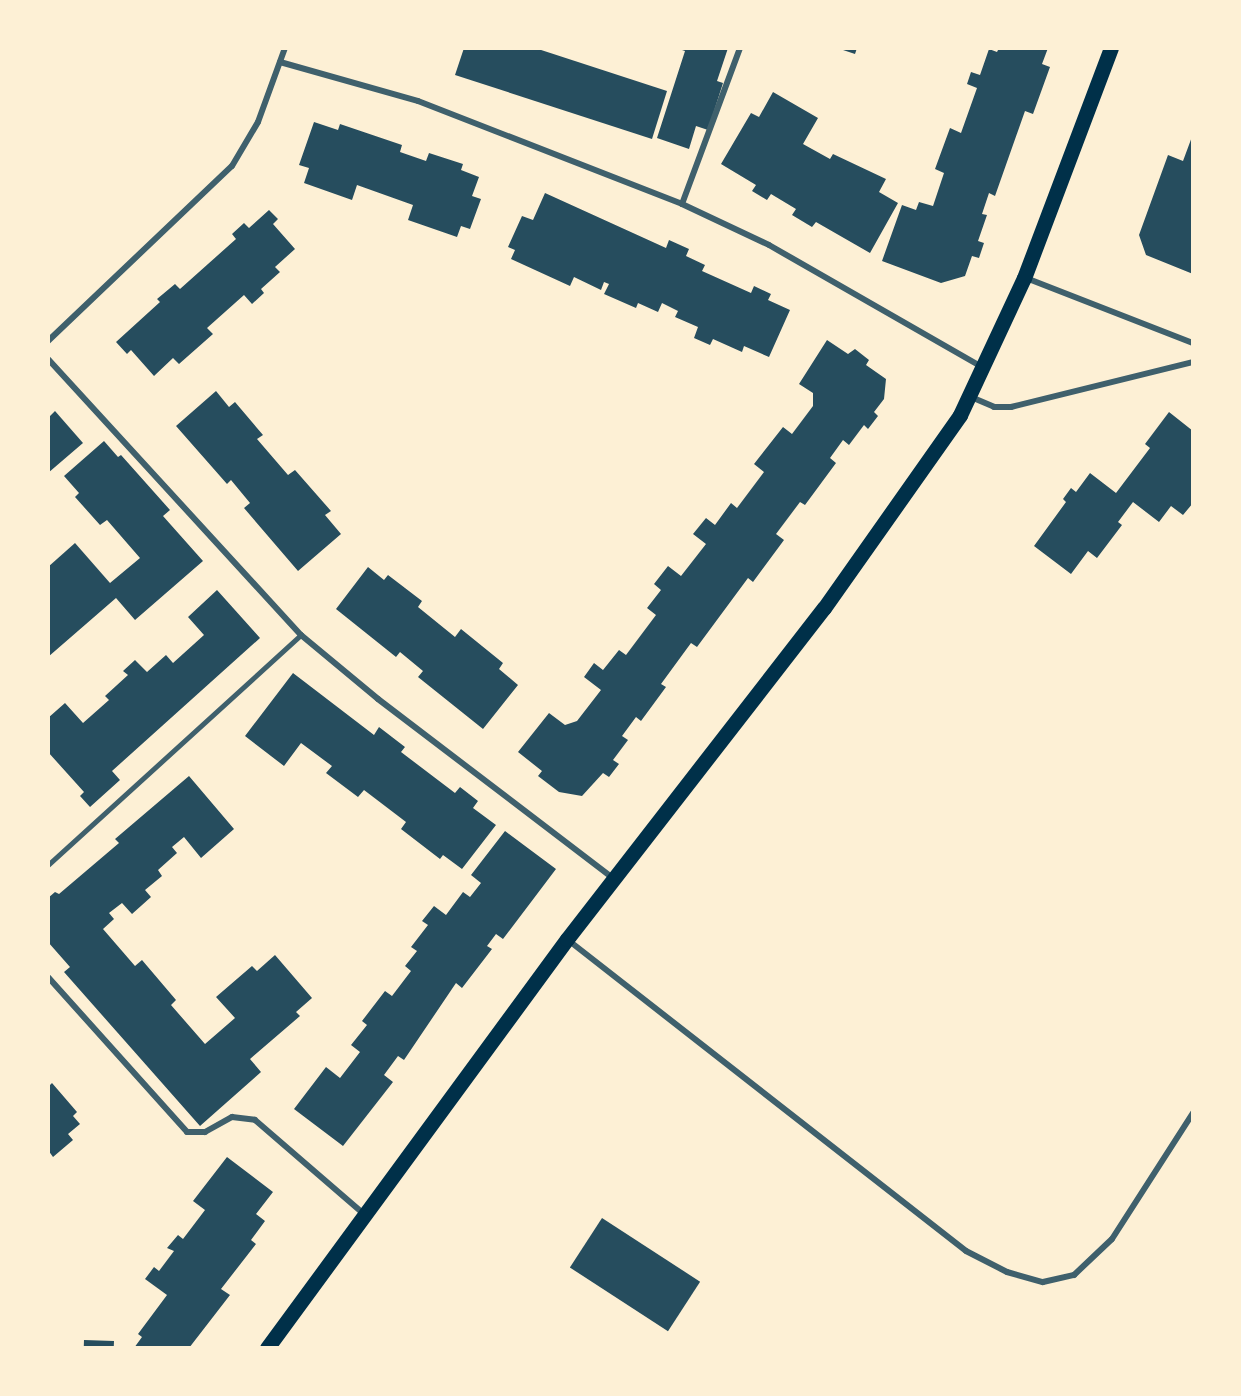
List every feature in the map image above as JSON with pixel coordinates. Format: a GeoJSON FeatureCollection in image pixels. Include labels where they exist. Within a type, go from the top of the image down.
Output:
{"type":"FeatureCollection","features":[{"type":"Feature","properties":{"kind":"main road"},"geometry":{"type":"LineString","coordinates":[[267,1348],[567,939],[824,608],[971,397],[1024,278],[1111,48]]}},
{"type":"Feature","properties":{"kind":"street"},"geometry":{"type":"LineString","coordinates":[[48,341],[232,166],[258,122],[285,48]]}},
{"type":"Feature","properties":{"kind":"street"},"geometry":{"type":"LineString","coordinates":[[682,204],[740,48]]}},
{"type":"Feature","properties":{"kind":"street"},"geometry":{"type":"LineString","coordinates":[[280,62],[418,101],[682,204],[769,245],[985,368]]}},
{"type":"Feature","properties":{"kind":"street"},"geometry":{"type":"LineString","coordinates":[[1024,278],[1193,343]]}},
{"type":"Feature","properties":{"kind":"street"},"geometry":{"type":"LineString","coordinates":[[48,359],[301,635],[378,699],[614,878]]}},
{"type":"Feature","properties":{"kind":"street"},"geometry":{"type":"LineString","coordinates":[[971,397],[994,406],[1011,407],[1193,362]]}},
{"type":"Feature","properties":{"kind":"street"},"geometry":{"type":"LineString","coordinates":[[567,939],[966,1251],[1007,1272],[1043,1282],[1074,1275],[1112,1239],[1193,1113]]}},
{"type":"Feature","properties":{"kind":"street"},"geometry":{"type":"LineString","coordinates":[[48,977],[187,1132],[205,1132],[232,1117],[255,1120],[365,1216]]}},
{"type":"Feature","properties":{"kind":"lane"},"geometry":{"type":"LineString","coordinates":[[48,865],[301,635]]}},
{"type":"Feature","properties":{"kind":"building"},"geometry":{"type":"Polygon","coordinates":[[[464,48],[535,48],[667,91],[652,139],[455,75],[464,48]]]}},
{"type":"Feature","properties":{"kind":"building"},"geometry":{"type":"Polygon","coordinates":[[[676,48],[728,48],[717,81],[723,83],[708,130],[696,126],[689,149],[657,138],[685,51],[676,48]]]}},
{"type":"Feature","properties":{"kind":"building"},"geometry":{"type":"Polygon","coordinates":[[[837,48],[857,48],[855,54],[837,48]]]}},
{"type":"Feature","properties":{"kind":"building"},"geometry":{"type":"Polygon","coordinates":[[[999,48],[1048,48],[1042,64],[1050,67],[1033,114],[1025,111],[995,196],[989,193],[982,214],[987,215],[978,241],[984,243],[979,258],[972,256],[965,276],[941,283],[882,261],[902,205],[916,210],[919,202],[933,206],[944,173],[935,169],[950,128],[961,133],[977,88],[967,84],[971,72],[980,75],[989,49],[997,52],[999,48]]]}},
{"type":"Feature","properties":{"kind":"building"},"geometry":{"type":"Polygon","coordinates":[[[773,92],[818,118],[803,144],[830,159],[833,154],[886,179],[879,192],[898,203],[870,253],[816,222],[812,227],[792,215],[796,209],[771,194],[767,200],[752,191],[756,185],[721,164],[751,113],[759,117],[773,92]]]}},
{"type":"Feature","properties":{"kind":"building"},"geometry":{"type":"Polygon","coordinates":[[[314,122],[338,130],[340,124],[402,145],[400,152],[426,161],[429,153],[463,164],[461,170],[479,177],[472,196],[481,199],[470,229],[461,226],[457,237],[408,220],[413,205],[357,185],[352,200],[304,183],[309,168],[299,165],[314,122]]]}},
{"type":"Feature","properties":{"kind":"building"},"geometry":{"type":"Polygon","coordinates":[[[1193,134],[1193,274],[1146,255],[1139,235],[1168,155],[1183,161],[1193,134]]]}},
{"type":"Feature","properties":{"kind":"building"},"geometry":{"type":"Polygon","coordinates":[[[545,193],[666,248],[669,240],[689,249],[686,256],[705,265],[702,271],[751,293],[754,286],[771,294],[768,300],[790,310],[769,357],[744,346],[742,352],[713,339],[710,345],[694,338],[698,327],[675,317],[678,311],[662,303],[658,312],[638,303],[636,308],[604,294],[609,284],[604,282],[601,290],[574,277],[570,286],[511,259],[515,250],[508,247],[522,216],[533,220],[545,193]]]}},
{"type":"Feature","properties":{"kind":"building"},"geometry":{"type":"Polygon","coordinates":[[[269,210],[278,219],[273,224],[295,249],[275,267],[280,272],[261,289],[264,293],[252,304],[244,295],[207,328],[213,334],[179,364],[173,358],[154,376],[131,350],[127,354],[116,342],[160,302],[157,299],[175,284],[180,289],[236,239],[232,234],[244,223],[249,228],[269,210]]]}},
{"type":"Feature","properties":{"kind":"building"},"geometry":{"type":"Polygon","coordinates":[[[827,340],[848,354],[855,349],[869,360],[866,365],[886,379],[884,399],[874,412],[878,416],[868,429],[864,425],[849,445],[843,440],[830,458],[836,463],[805,505],[800,502],[776,534],[784,540],[753,582],[748,578],[697,647],[691,643],[661,684],[666,687],[641,721],[636,717],[622,736],[628,740],[613,760],[619,764],[609,777],[603,773],[582,796],[559,792],[538,776],[542,771],[518,752],[549,713],[565,725],[577,721],[601,690],[584,677],[594,663],[603,670],[619,650],[626,655],[656,615],[647,608],[661,590],[654,584],[668,566],[681,576],[706,544],[693,534],[706,518],[715,525],[731,503],[737,508],[764,472],[754,464],[783,427],[792,434],[813,406],[813,393],[799,384],[827,340]]]}},
{"type":"Feature","properties":{"kind":"building"},"geometry":{"type":"Polygon","coordinates":[[[216,391],[229,407],[235,402],[263,435],[257,439],[288,475],[295,470],[331,511],[325,515],[341,534],[298,571],[244,508],[250,503],[231,480],[227,484],[176,426],[216,391]]]}},
{"type":"Feature","properties":{"kind":"building"},"geometry":{"type":"Polygon","coordinates":[[[55,411],[83,443],[48,473],[48,413],[50,416],[55,411]]]}},
{"type":"Feature","properties":{"kind":"building"},"geometry":{"type":"Polygon","coordinates":[[[1169,412],[1193,431],[1193,503],[1183,515],[1171,506],[1159,522],[1133,502],[1118,522],[1122,525],[1097,558],[1088,551],[1071,574],[1034,546],[1066,502],[1063,499],[1071,488],[1076,492],[1090,473],[1116,493],[1150,448],[1145,444],[1169,412]]]}},
{"type":"Feature","properties":{"kind":"building"},"geometry":{"type":"Polygon","coordinates":[[[104,441],[118,457],[121,455],[170,510],[163,516],[203,561],[135,620],[116,598],[48,657],[48,567],[75,543],[110,583],[140,558],[107,520],[100,525],[75,497],[79,493],[64,476],[104,441]]]}},
{"type":"Feature","properties":{"kind":"building"},"geometry":{"type":"Polygon","coordinates":[[[368,567],[384,580],[388,575],[422,601],[418,607],[455,637],[461,629],[503,663],[499,669],[518,685],[483,729],[418,677],[423,671],[400,652],[396,657],[336,609],[368,567]]]}},
{"type":"Feature","properties":{"kind":"building"},"geometry":{"type":"Polygon","coordinates":[[[217,590],[260,638],[112,771],[120,780],[90,807],[80,796],[84,792],[48,752],[48,718],[65,703],[83,723],[109,700],[105,696],[128,675],[123,671],[135,660],[147,672],[166,655],[173,663],[204,635],[188,617],[217,590]]]}},
{"type":"Feature","properties":{"kind":"building"},"geometry":{"type":"Polygon","coordinates":[[[293,673],[374,735],[379,727],[405,747],[401,752],[455,793],[460,787],[478,801],[473,808],[496,825],[462,869],[443,855],[440,859],[401,829],[406,822],[364,790],[358,797],[326,773],[332,766],[301,743],[284,766],[245,736],[293,673]]]}},
{"type":"Feature","properties":{"kind":"building"},"geometry":{"type":"Polygon","coordinates":[[[189,776],[234,829],[201,858],[184,837],[172,847],[177,853],[158,870],[162,876],[145,890],[151,897],[132,914],[122,903],[109,913],[114,919],[103,929],[135,966],[142,960],[176,1000],[171,1005],[205,1044],[235,1018],[216,997],[252,966],[257,971],[275,955],[312,998],[296,1012],[300,1016],[250,1059],[261,1072],[200,1126],[64,972],[70,967],[48,942],[48,898],[55,892],[59,894],[119,843],[115,839],[189,776]]]}},
{"type":"Feature","properties":{"kind":"building"},"geometry":{"type":"Polygon","coordinates":[[[505,831],[556,869],[503,939],[496,934],[487,946],[492,949],[462,988],[456,983],[404,1060],[398,1056],[384,1075],[393,1082],[343,1146],[294,1109],[326,1067],[340,1078],[360,1052],[351,1045],[367,1025],[362,1021],[385,991],[392,996],[411,971],[405,966],[417,951],[411,947],[428,925],[422,921],[434,906],[446,915],[463,892],[470,897],[481,883],[471,875],[505,831]]]}},
{"type":"Feature","properties":{"kind":"building"},"geometry":{"type":"Polygon","coordinates":[[[52,1083],[77,1112],[73,1116],[80,1124],[68,1134],[73,1140],[53,1157],[48,1150],[48,1087],[52,1083]]]}},
{"type":"Feature","properties":{"kind":"building"},"geometry":{"type":"Polygon","coordinates":[[[227,1157],[273,1192],[256,1214],[265,1221],[251,1240],[256,1244],[221,1289],[230,1295],[189,1348],[134,1348],[142,1337],[138,1334],[167,1295],[145,1279],[154,1267],[159,1271],[174,1251],[167,1248],[178,1235],[183,1239],[205,1210],[193,1201],[227,1157]]]}},
{"type":"Feature","properties":{"kind":"building"},"geometry":{"type":"Polygon","coordinates":[[[602,1218],[700,1282],[668,1331],[570,1267],[602,1218]]]}},
{"type":"Feature","properties":{"kind":"building"},"geometry":{"type":"Polygon","coordinates":[[[84,1340],[114,1341],[114,1348],[84,1348],[84,1340]]]}}]}
